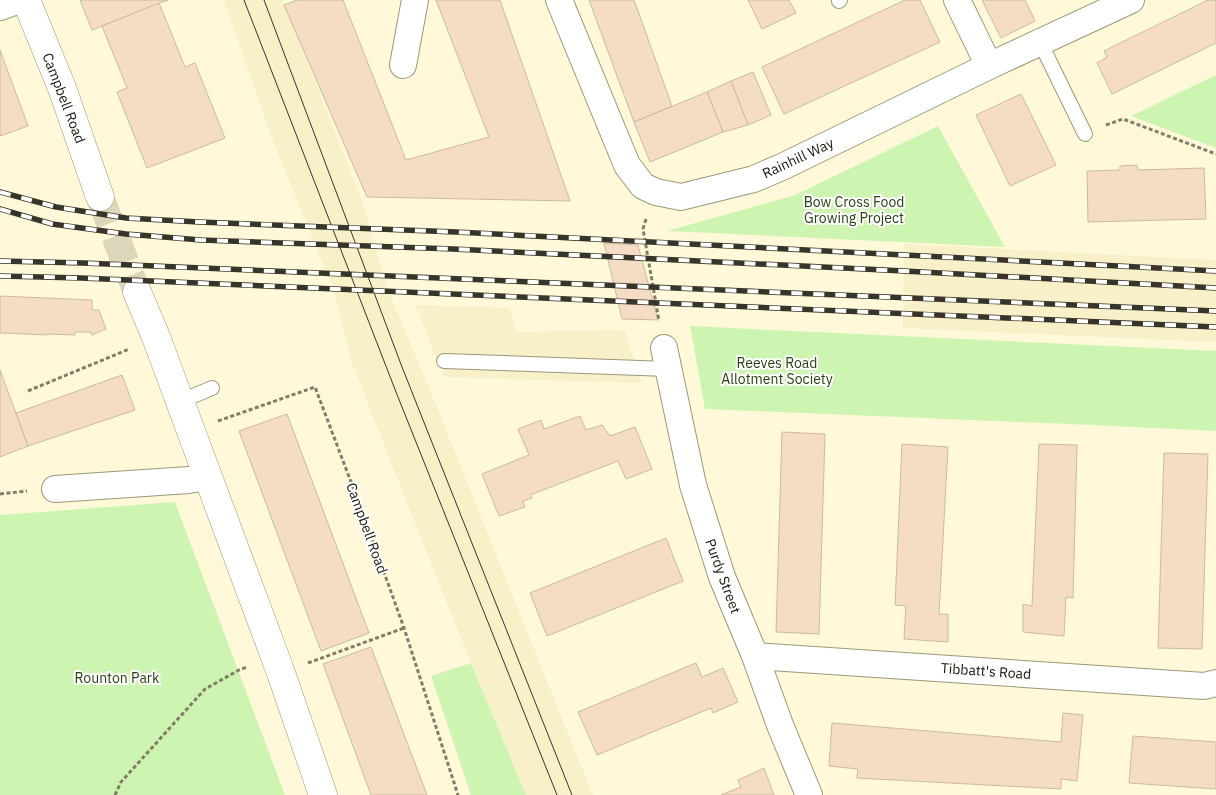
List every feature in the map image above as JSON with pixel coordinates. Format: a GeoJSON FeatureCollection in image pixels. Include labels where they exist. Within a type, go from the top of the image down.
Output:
{"type":"FeatureCollection","features":[{"type":"Feature","properties":{"kind":"street"},"geometry":{"type":"LineString","coordinates":[[0,7],[19,0]]}},
{"type":"Feature","properties":{"kind":"street","name":"Campbell Road"},"geometry":{"type":"LineString","coordinates":[[26,0],[62,88],[100,197]]}},
{"type":"Feature","properties":{"kind":"street"},"geometry":{"type":"LineString","coordinates":[[403,65],[415,0]]}},
{"type":"Feature","properties":{"kind":"street","name":"Rainhill Way"},"geometry":{"type":"LineString","coordinates":[[559,0],[627,165],[643,186],[656,192],[680,197],[754,179],[784,166],[989,66],[1131,0]]}},
{"type":"Feature","properties":{"kind":"street"},"geometry":{"type":"LineString","coordinates":[[957,0],[989,66]]}},
{"type":"Feature","properties":{"kind":"street"},"geometry":{"type":"LineString","coordinates":[[138,292],[278,664],[323,795]]}},
{"type":"Feature","properties":{"kind":"street","name":"Purdy Street"},"geometry":{"type":"LineString","coordinates":[[666,359],[693,485],[722,578],[755,656],[808,795]]}},
{"type":"Feature","properties":{"kind":"street"},"geometry":{"type":"LineString","coordinates":[[55,488],[189,480],[207,477]]}},
{"type":"Feature","properties":{"kind":"street","name":"Tibbatt's Road"},"geometry":{"type":"LineString","coordinates":[[755,656],[1204,686],[1216,684]]}},
{"type":"Feature","properties":{"kind":"lane"},"geometry":{"type":"LineString","coordinates":[[1040,42],[1085,134]]}},
{"type":"Feature","properties":{"kind":"lane"},"geometry":{"type":"LineString","coordinates":[[444,361],[666,359]]}},
{"type":"Feature","properties":{"kind":"lane"},"geometry":{"type":"LineString","coordinates":[[180,402],[212,388]]}},
{"type":"Feature","properties":{"kind":"path"},"geometry":{"type":"LineString","coordinates":[[1085,134],[1123,119],[1216,154]]}},
{"type":"Feature","properties":{"kind":"path"},"geometry":{"type":"LineString","coordinates":[[648,214],[643,228],[666,359]]}},
{"type":"Feature","properties":{"kind":"path"},"geometry":{"type":"LineString","coordinates":[[28,391],[156,338]]}},
{"type":"Feature","properties":{"kind":"path","name":"Campbell Road"},"geometry":{"type":"LineString","coordinates":[[190,430],[315,387],[404,628],[458,795]]}},
{"type":"Feature","properties":{"kind":"path"},"geometry":{"type":"LineString","coordinates":[[115,795],[121,782],[205,690],[239,670],[278,664],[404,628]]}},
{"type":"Feature","properties":{"kind":"shaded area"},"geometry":{"type":"Polygon","coordinates":[[[283,0],[363,204],[388,291],[593,795],[526,795],[449,609],[353,366],[334,291],[273,141],[224,1],[283,0]]]}},
{"type":"Feature","properties":{"kind":"shaded area"},"geometry":{"type":"Polygon","coordinates":[[[904,244],[1216,260],[1216,342],[903,328],[904,244]]]}},
{"type":"Feature","properties":{"kind":"shaded area"},"geometry":{"type":"Polygon","coordinates":[[[415,305],[509,308],[517,332],[625,330],[641,383],[444,377],[415,305]]]}},
{"type":"Feature","properties":{"kind":"green space"},"geometry":{"type":"Polygon","coordinates":[[[1216,75],[1216,148],[1131,116],[1216,75]]]}},
{"type":"Feature","properties":{"kind":"green space","name":"Bow Cross Food Growing Project"},"geometry":{"type":"Polygon","coordinates":[[[938,126],[1005,247],[667,231],[795,195],[938,126]]]}},
{"type":"Feature","properties":{"kind":"green space","name":"Reeves Road Allotment Society"},"geometry":{"type":"Polygon","coordinates":[[[690,326],[1216,351],[1216,431],[705,409],[690,326]]]}},
{"type":"Feature","properties":{"kind":"green space","name":"Rounton Park"},"geometry":{"type":"Polygon","coordinates":[[[175,502],[285,795],[0,795],[0,515],[175,502]]]}},
{"type":"Feature","properties":{"kind":"green space"},"geometry":{"type":"Polygon","coordinates":[[[471,663],[526,795],[471,795],[431,676],[471,663]]]}},
{"type":"Feature","properties":{"kind":"building"},"geometry":{"type":"Polygon","coordinates":[[[80,0],[168,0],[92,30],[80,0]]]}},
{"type":"Feature","properties":{"kind":"building"},"geometry":{"type":"Polygon","coordinates":[[[297,0],[343,0],[406,160],[489,137],[436,0],[500,0],[570,201],[367,197],[284,5],[297,0]]]}},
{"type":"Feature","properties":{"kind":"building"},"geometry":{"type":"Polygon","coordinates":[[[589,0],[634,0],[672,106],[634,122],[589,0]]]}},
{"type":"Feature","properties":{"kind":"building"},"geometry":{"type":"Polygon","coordinates":[[[748,0],[789,0],[796,13],[762,29],[748,0]]]}},
{"type":"Feature","properties":{"kind":"building"},"geometry":{"type":"Polygon","coordinates":[[[905,0],[920,0],[940,42],[784,114],[762,67],[905,0]]]}},
{"type":"Feature","properties":{"kind":"building"},"geometry":{"type":"Polygon","coordinates":[[[982,0],[1025,0],[1035,21],[1001,38],[982,0]]]}},
{"type":"Feature","properties":{"kind":"building"},"geometry":{"type":"Polygon","coordinates":[[[1208,0],[1216,0],[1216,43],[1112,94],[1097,63],[1107,57],[1104,51],[1208,0]]]}},
{"type":"Feature","properties":{"kind":"building"},"geometry":{"type":"Polygon","coordinates":[[[159,3],[185,67],[195,63],[225,138],[147,168],[117,92],[127,88],[102,26],[159,3]]]}},
{"type":"Feature","properties":{"kind":"building"},"geometry":{"type":"Polygon","coordinates":[[[0,50],[28,126],[0,136],[0,50]]]}},
{"type":"Feature","properties":{"kind":"building"},"geometry":{"type":"Polygon","coordinates":[[[753,72],[771,115],[748,125],[731,81],[753,72]]]}},
{"type":"Feature","properties":{"kind":"building"},"geometry":{"type":"Polygon","coordinates":[[[731,81],[748,125],[723,132],[707,92],[731,81]]]}},
{"type":"Feature","properties":{"kind":"building"},"geometry":{"type":"Polygon","coordinates":[[[707,92],[723,132],[650,162],[634,122],[707,92]]]}},
{"type":"Feature","properties":{"kind":"building"},"geometry":{"type":"Polygon","coordinates":[[[1021,94],[1056,165],[1010,186],[976,115],[1021,94]]]}},
{"type":"Feature","properties":{"kind":"building"},"geometry":{"type":"Polygon","coordinates":[[[1137,165],[1138,170],[1204,168],[1206,219],[1088,222],[1087,171],[1120,170],[1120,166],[1137,165]]]}},
{"type":"Feature","properties":{"kind":"building"},"geometry":{"type":"Polygon","coordinates":[[[604,243],[638,245],[658,320],[622,319],[604,243]]]}},
{"type":"Feature","properties":{"kind":"building"},"geometry":{"type":"Polygon","coordinates":[[[0,296],[92,300],[92,310],[99,310],[106,329],[92,335],[91,332],[75,332],[75,335],[0,333],[0,296]]]}},
{"type":"Feature","properties":{"kind":"building"},"geometry":{"type":"Polygon","coordinates":[[[0,370],[28,446],[0,457],[0,370]]]}},
{"type":"Feature","properties":{"kind":"building"},"geometry":{"type":"Polygon","coordinates":[[[122,375],[135,410],[28,446],[16,413],[122,375]]]}},
{"type":"Feature","properties":{"kind":"building"},"geometry":{"type":"Polygon","coordinates":[[[287,414],[369,633],[321,651],[239,431],[287,414]]]}},
{"type":"Feature","properties":{"kind":"building"},"geometry":{"type":"Polygon","coordinates":[[[580,416],[586,430],[602,425],[610,436],[635,427],[652,469],[626,479],[618,461],[530,495],[532,498],[523,501],[525,507],[499,516],[482,474],[529,455],[518,429],[541,420],[544,429],[580,416]]]}},
{"type":"Feature","properties":{"kind":"building"},"geometry":{"type":"Polygon","coordinates":[[[782,432],[825,434],[819,634],[776,632],[782,432]]]}},
{"type":"Feature","properties":{"kind":"building"},"geometry":{"type":"Polygon","coordinates":[[[902,444],[948,447],[939,614],[948,614],[948,642],[904,639],[906,606],[895,605],[902,444]]]}},
{"type":"Feature","properties":{"kind":"building"},"geometry":{"type":"Polygon","coordinates":[[[1039,444],[1077,445],[1073,598],[1066,597],[1064,636],[1023,632],[1023,604],[1032,606],[1039,444]]]}},
{"type":"Feature","properties":{"kind":"building"},"geometry":{"type":"Polygon","coordinates":[[[1164,453],[1208,454],[1202,649],[1158,648],[1164,453]]]}},
{"type":"Feature","properties":{"kind":"building"},"geometry":{"type":"Polygon","coordinates":[[[666,538],[683,581],[547,636],[530,593],[666,538]]]}},
{"type":"Feature","properties":{"kind":"building"},"geometry":{"type":"Polygon","coordinates":[[[371,647],[427,795],[371,795],[323,664],[371,647]]]}},
{"type":"Feature","properties":{"kind":"building"},"geometry":{"type":"Polygon","coordinates":[[[696,663],[702,677],[723,668],[738,702],[713,713],[711,708],[597,755],[578,712],[696,663]]]}},
{"type":"Feature","properties":{"kind":"building"},"geometry":{"type":"Polygon","coordinates":[[[1063,713],[1083,715],[1077,781],[1061,779],[1061,789],[857,778],[858,769],[829,766],[832,723],[1061,742],[1063,713]]]}},
{"type":"Feature","properties":{"kind":"building"},"geometry":{"type":"Polygon","coordinates":[[[1133,736],[1216,742],[1216,789],[1129,783],[1133,736]]]}},
{"type":"Feature","properties":{"kind":"building"},"geometry":{"type":"Polygon","coordinates":[[[764,768],[774,795],[721,795],[741,787],[738,780],[764,768]]]}},
{"type":"Feature","properties":{"kind":"tunnel"},"geometry":{"type":"LineString","coordinates":[[100,197],[137,292]]}},
{"type":"Feature","properties":{"kind":"tram line"},"geometry":{"type":"LineString","coordinates":[[244,0],[396,392],[557,795]]}},
{"type":"Feature","properties":{"kind":"tram line"},"geometry":{"type":"LineString","coordinates":[[264,0],[402,367],[572,795]]}},
{"type":"Feature","properties":{"kind":"railway"},"geometry":{"type":"LineString","coordinates":[[0,192],[56,207],[126,218],[456,232],[1216,271]]}},
{"type":"Feature","properties":{"kind":"railway"},"geometry":{"type":"LineString","coordinates":[[0,209],[52,224],[126,234],[201,240],[453,249],[1216,288]]}},
{"type":"Feature","properties":{"kind":"railway"},"geometry":{"type":"LineString","coordinates":[[0,261],[1216,311]]}},
{"type":"Feature","properties":{"kind":"railway"},"geometry":{"type":"LineString","coordinates":[[0,276],[1216,327]]}}]}
